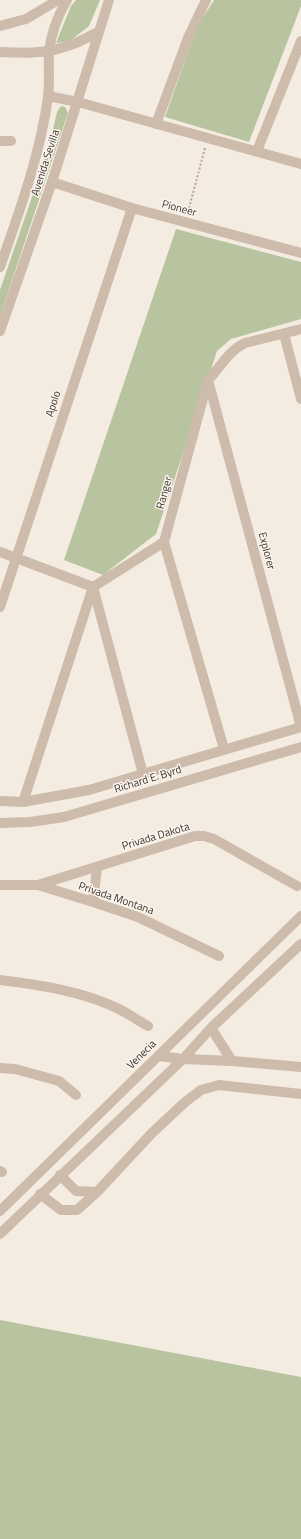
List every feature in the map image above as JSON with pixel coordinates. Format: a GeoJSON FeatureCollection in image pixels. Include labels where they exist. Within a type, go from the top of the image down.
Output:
{"type":"FeatureCollection","features":[{"type":"Feature","properties":{"kind":"street"},"geometry":{"type":"LineString","coordinates":[[0,26],[26,19],[58,0]]}},
{"type":"Feature","properties":{"kind":"street","name":"Avenida Sevilla"},"geometry":{"type":"LineString","coordinates":[[0,267],[35,158],[48,96],[49,51],[57,22],[67,0]]}},
{"type":"Feature","properties":{"kind":"street","name":"Avenida Sevilla"},"geometry":{"type":"LineString","coordinates":[[0,331],[52,182],[109,0]]}},
{"type":"Feature","properties":{"kind":"street"},"geometry":{"type":"LineString","coordinates":[[156,124],[188,38],[206,0]]}},
{"type":"Feature","properties":{"kind":"street"},"geometry":{"type":"LineString","coordinates":[[0,52],[25,53],[49,51],[76,43],[98,32]]}},
{"type":"Feature","properties":{"kind":"street"},"geometry":{"type":"LineString","coordinates":[[257,151],[301,41]]}},
{"type":"Feature","properties":{"kind":"street"},"geometry":{"type":"LineString","coordinates":[[48,96],[78,102],[301,164]]}},
{"type":"Feature","properties":{"kind":"street"},"geometry":{"type":"LineString","coordinates":[[0,141],[11,140]]}},
{"type":"Feature","properties":{"kind":"street","name":"Pioneer"},"geometry":{"type":"LineString","coordinates":[[52,182],[132,208],[301,253]]}},
{"type":"Feature","properties":{"kind":"street","name":"Apolo"},"geometry":{"type":"LineString","coordinates":[[0,607],[132,208]]}},
{"type":"Feature","properties":{"kind":"street","name":"Ranger"},"geometry":{"type":"LineString","coordinates":[[164,542],[208,380],[218,370],[228,354],[238,347],[301,329]]}},
{"type":"Feature","properties":{"kind":"street"},"geometry":{"type":"LineString","coordinates":[[284,334],[301,399]]}},
{"type":"Feature","properties":{"kind":"street","name":"Explorer"},"geometry":{"type":"LineString","coordinates":[[208,380],[301,727]]}},
{"type":"Feature","properties":{"kind":"street"},"geometry":{"type":"LineString","coordinates":[[23,802],[93,587],[164,542],[224,749]]}},
{"type":"Feature","properties":{"kind":"street"},"geometry":{"type":"LineString","coordinates":[[0,552],[93,587]]}},
{"type":"Feature","properties":{"kind":"street"},"geometry":{"type":"LineString","coordinates":[[93,587],[143,774]]}},
{"type":"Feature","properties":{"kind":"street","name":"Richard E. Byrd"},"geometry":{"type":"LineString","coordinates":[[0,801],[23,802],[89,790],[301,727]]}},
{"type":"Feature","properties":{"kind":"street","name":"Richard E. Byrd"},"geometry":{"type":"LineString","coordinates":[[0,823],[30,822],[64,817],[301,747]]}},
{"type":"Feature","properties":{"kind":"street","name":"Privada Dakota"},"geometry":{"type":"LineString","coordinates":[[38,885],[97,868],[195,836],[204,836],[214,839],[297,886]]}},
{"type":"Feature","properties":{"kind":"street"},"geometry":{"type":"LineString","coordinates":[[93,902],[97,868]]}},
{"type":"Feature","properties":{"kind":"street","name":"Privada Montana"},"geometry":{"type":"LineString","coordinates":[[0,885],[38,885],[93,902],[138,917],[219,956]]}},
{"type":"Feature","properties":{"kind":"street","name":"Venecia"},"geometry":{"type":"LineString","coordinates":[[0,1211],[301,916]]}},
{"type":"Feature","properties":{"kind":"street"},"geometry":{"type":"LineString","coordinates":[[0,1233],[183,1059],[211,1028],[301,944]]}},
{"type":"Feature","properties":{"kind":"street"},"geometry":{"type":"LineString","coordinates":[[0,980],[28,983],[78,993],[119,1009],[148,1026]]}},
{"type":"Feature","properties":{"kind":"street"},"geometry":{"type":"LineString","coordinates":[[211,1028],[232,1061]]}},
{"type":"Feature","properties":{"kind":"street"},"geometry":{"type":"LineString","coordinates":[[159,1056],[301,1067]]}},
{"type":"Feature","properties":{"kind":"street"},"geometry":{"type":"LineString","coordinates":[[0,1068],[15,1069],[59,1081],[76,1095]]}},
{"type":"Feature","properties":{"kind":"street"},"geometry":{"type":"LineString","coordinates":[[40,1194],[61,1210],[77,1210],[97,1192],[152,1133],[184,1103],[201,1090],[219,1085],[301,1094]]}},
{"type":"Feature","properties":{"kind":"street"},"geometry":{"type":"LineString","coordinates":[[60,1175],[76,1191],[97,1192]]}},
{"type":"Feature","properties":{"kind":"path"},"geometry":{"type":"LineString","coordinates":[[186,223],[207,138]]}},
{"type":"Feature","properties":{"kind":"green space"},"geometry":{"type":"Polygon","coordinates":[[[76,0],[100,0],[89,26],[70,41],[56,43],[71,6],[76,0]]]}},
{"type":"Feature","properties":{"kind":"green space"},"geometry":{"type":"Polygon","coordinates":[[[214,0],[301,0],[301,6],[249,142],[165,117],[197,27],[214,0]]]}},
{"type":"Feature","properties":{"kind":"green space"},"geometry":{"type":"Polygon","coordinates":[[[61,106],[65,107],[68,113],[0,316],[0,290],[51,138],[57,112],[61,106]]]}},
{"type":"Feature","properties":{"kind":"green space"},"geometry":{"type":"Polygon","coordinates":[[[176,229],[301,262],[301,319],[231,339],[217,351],[156,534],[103,575],[64,560],[176,229]]]}},
{"type":"Feature","properties":{"kind":"green space"},"geometry":{"type":"Polygon","coordinates":[[[0,1320],[301,1377],[301,1539],[0,1539],[0,1320]]]}}]}
